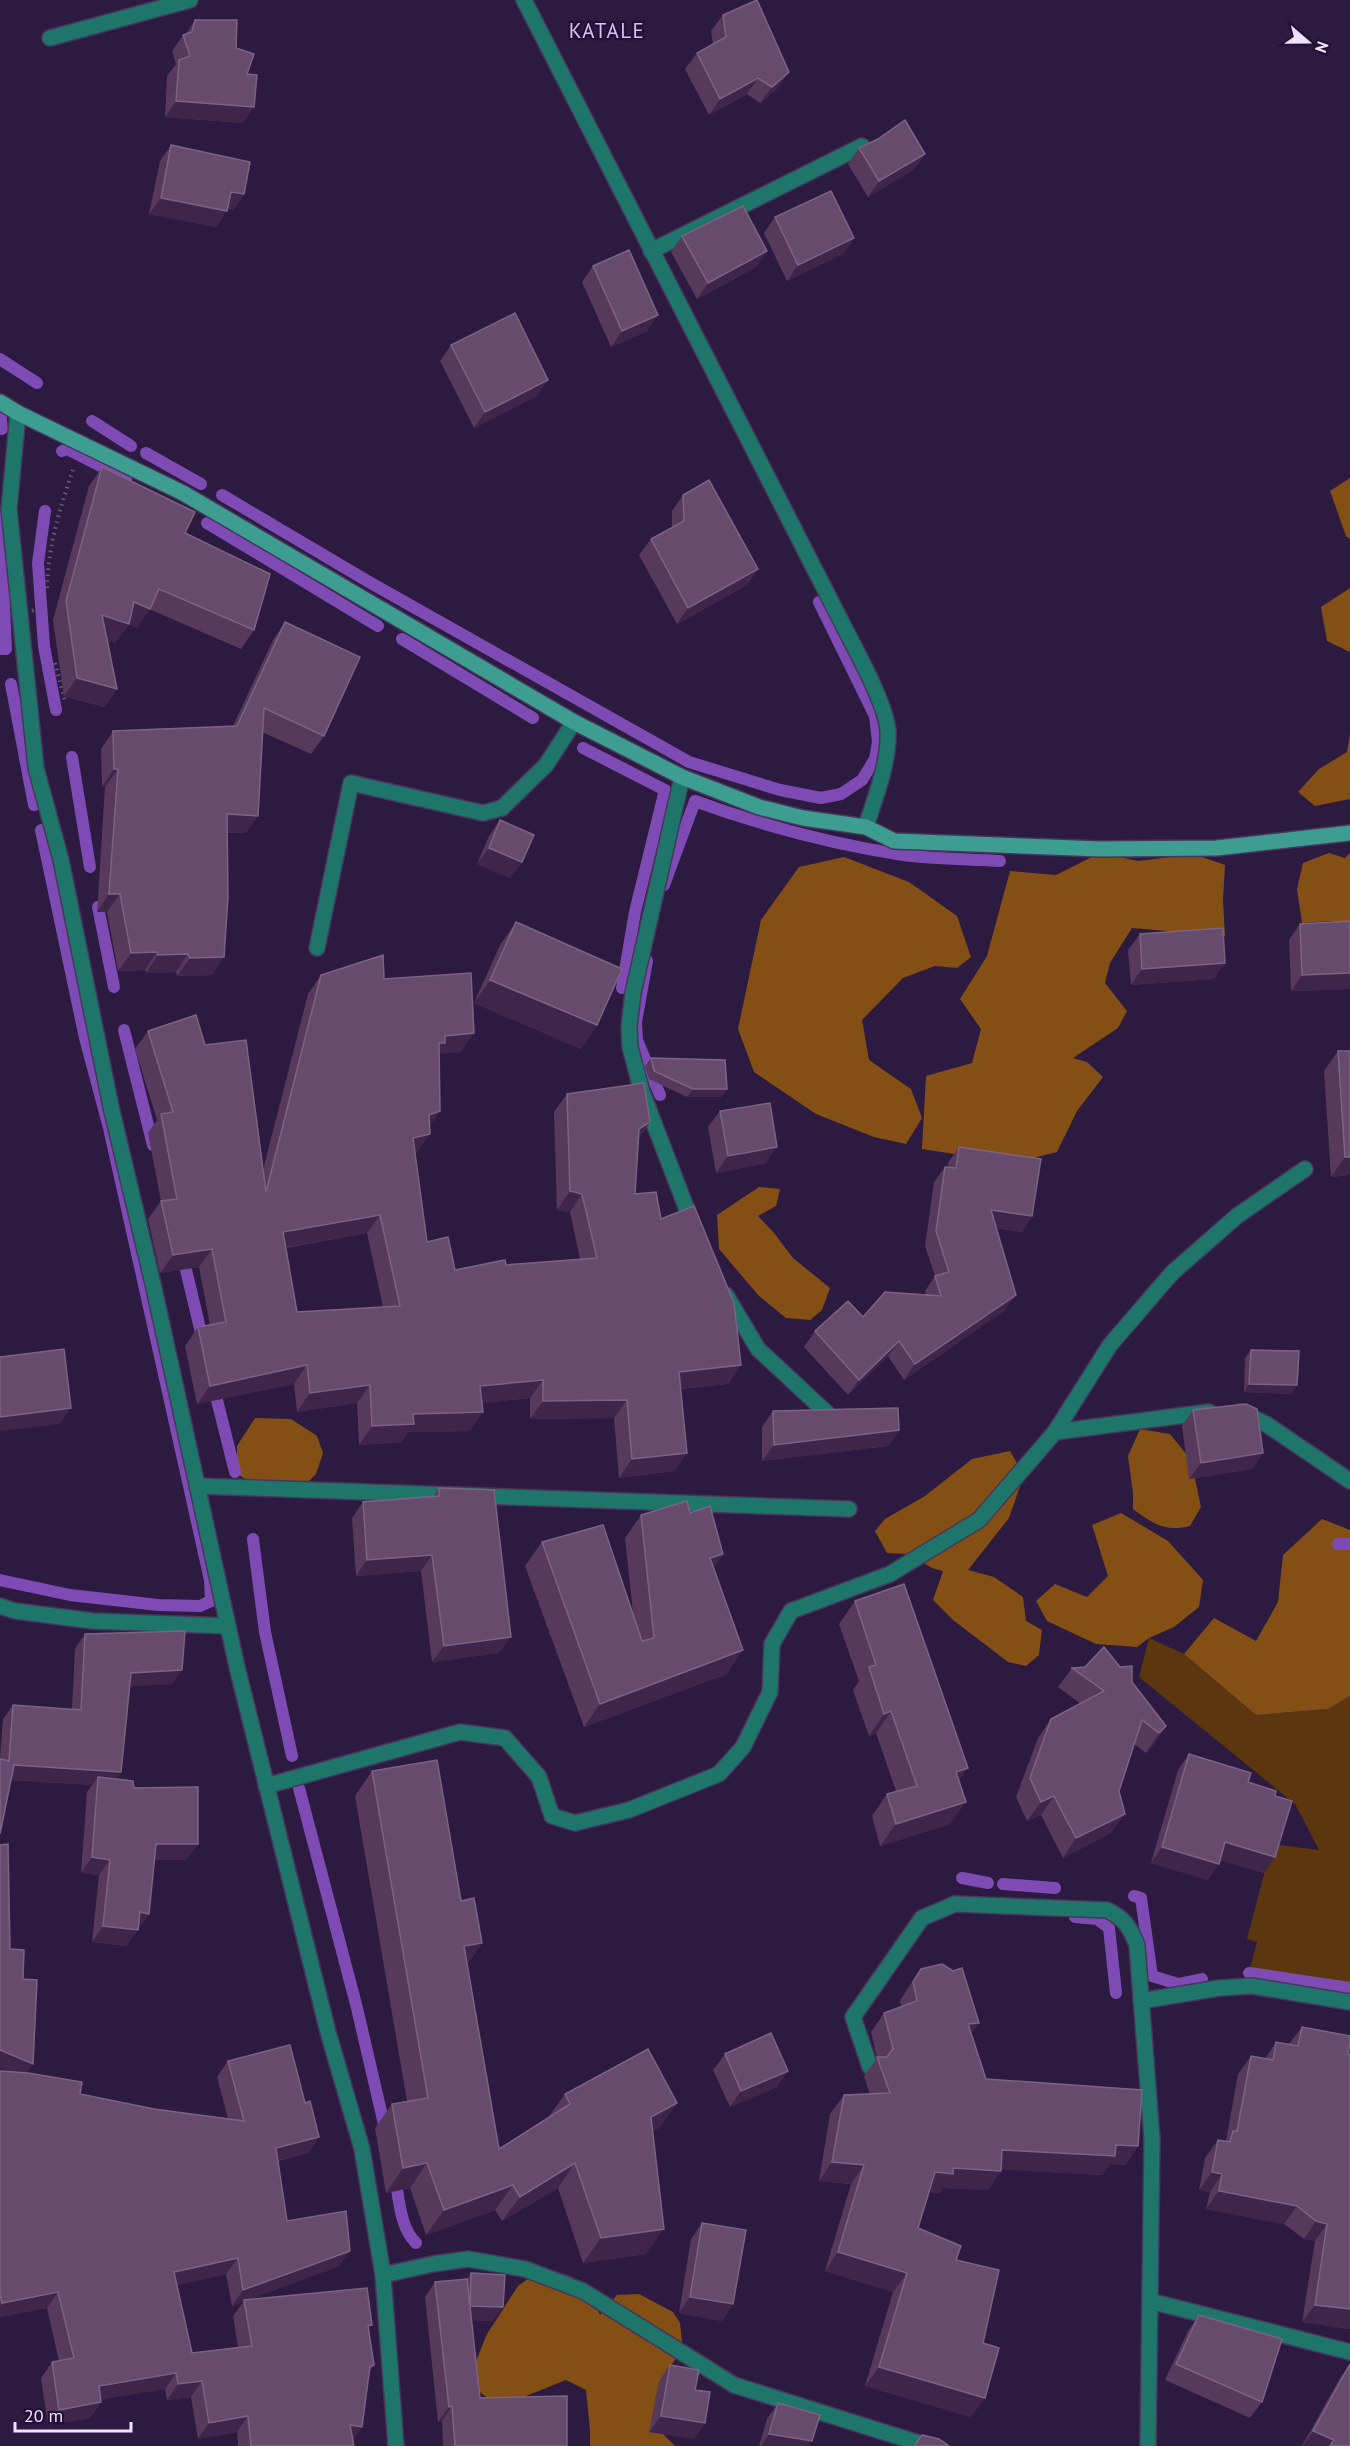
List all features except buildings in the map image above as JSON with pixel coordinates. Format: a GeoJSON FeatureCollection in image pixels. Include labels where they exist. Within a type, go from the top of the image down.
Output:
{"type":"FeatureCollection","features":[{"type":"Feature","properties":{"kind":"street"},"geometry":{"type":"LineString","coordinates":[[50,38],[190,0]]}},
{"type":"Feature","properties":{"kind":"street"},"geometry":{"type":"LineString","coordinates":[[524,0],[836,610],[878,697],[888,730],[887,755],[866,827]]}},
{"type":"Feature","properties":{"kind":"street"},"geometry":{"type":"LineString","coordinates":[[651,251],[862,146]]}},
{"type":"Feature","properties":{"kind":"street"},"geometry":{"type":"LineString","coordinates":[[0,402],[18,414],[183,493],[574,722],[682,777],[759,807],[803,818],[866,827],[894,841],[1100,849],[1217,848],[1350,833]]}},
{"type":"Feature","properties":{"kind":"street"},"geometry":{"type":"LineString","coordinates":[[18,414],[9,509],[36,768],[61,860],[111,1107],[228,1626],[328,2032],[362,2149],[383,2275],[396,2446]]}},
{"type":"Feature","properties":{"kind":"street"},"geometry":{"type":"LineString","coordinates":[[317,948],[351,783],[483,813],[502,808],[546,765],[574,722]]}},
{"type":"Feature","properties":{"kind":"street"},"geometry":{"type":"LineString","coordinates":[[682,777],[633,993],[629,1027],[630,1047],[642,1092],[702,1246]]}},
{"type":"Feature","properties":{"kind":"street"},"geometry":{"type":"LineString","coordinates":[[266,1786],[460,1732],[505,1738],[539,1776],[552,1816],[575,1823],[629,1810],[719,1774],[743,1747],[770,1692],[772,1644],[791,1611],[890,1574],[979,1520],[1055,1432],[1110,1345],[1172,1273],[1237,1216],[1305,1169]]}},
{"type":"Feature","properties":{"kind":"street"},"geometry":{"type":"LineString","coordinates":[[720,1285],[758,1348],[829,1415]]}},
{"type":"Feature","properties":{"kind":"street"},"geometry":{"type":"LineString","coordinates":[[1055,1432],[1236,1410],[1266,1424],[1350,1481]]}},
{"type":"Feature","properties":{"kind":"street"},"geometry":{"type":"LineString","coordinates":[[197,1486],[849,1509]]}},
{"type":"Feature","properties":{"kind":"street"},"geometry":{"type":"LineString","coordinates":[[0,1606],[15,1611],[93,1621],[228,1626]]}},
{"type":"Feature","properties":{"kind":"street"},"geometry":{"type":"LineString","coordinates":[[870,2067],[853,2017],[922,1918],[955,1904],[1107,1910],[1120,1916],[1131,1928],[1137,1945],[1152,2139],[1148,2446]]}},
{"type":"Feature","properties":{"kind":"street"},"geometry":{"type":"LineString","coordinates":[[1141,2001],[1219,1988],[1252,1986],[1350,2002]]}},
{"type":"Feature","properties":{"kind":"street"},"geometry":{"type":"LineString","coordinates":[[383,2275],[468,2259],[525,2269],[583,2291],[734,2385],[928,2446]]}},
{"type":"Feature","properties":{"kind":"street"},"geometry":{"type":"LineString","coordinates":[[1150,2301],[1350,2352]]}},
{"type":"Feature","properties":{"kind":"path"},"geometry":{"type":"LineString","coordinates":[[47,589],[48,568],[57,516],[74,466]]}},
{"type":"Feature","properties":{"kind":"path"},"geometry":{"type":"LineString","coordinates":[[32,611],[47,608],[47,600]]}},
{"type":"Feature","properties":{"kind":"path"},"geometry":{"type":"LineString","coordinates":[[54,659],[64,701]]}},
{"type":"Feature","properties":{"kind":"shaded area"},"geometry":{"type":"Polygon","coordinates":[[[1350,478],[1350,539],[1346,536],[1330,491],[1350,478]]]}},
{"type":"Feature","properties":{"kind":"shaded area"},"geometry":{"type":"Polygon","coordinates":[[[1350,588],[1350,652],[1327,641],[1321,607],[1350,588]]]}},
{"type":"Feature","properties":{"kind":"shaded area"},"geometry":{"type":"Polygon","coordinates":[[[1350,734],[1350,799],[1315,806],[1298,792],[1319,769],[1347,752],[1350,734]]]}},
{"type":"Feature","properties":{"kind":"shaded area"},"geometry":{"type":"Polygon","coordinates":[[[1100,853],[1138,861],[1170,857],[1202,857],[1225,865],[1223,901],[1225,936],[1132,928],[1110,963],[1105,983],[1127,1011],[1118,1028],[1073,1058],[1087,1062],[1103,1077],[1077,1111],[1057,1152],[1012,1163],[922,1149],[926,1076],[972,1063],[981,1029],[960,999],[987,956],[1010,871],[1056,875],[1100,853]]]}},
{"type":"Feature","properties":{"kind":"shaded area"},"geometry":{"type":"Polygon","coordinates":[[[1329,853],[1345,858],[1350,853],[1350,926],[1331,921],[1302,923],[1297,889],[1303,863],[1329,853]]]}},
{"type":"Feature","properties":{"kind":"shaded area"},"geometry":{"type":"Polygon","coordinates":[[[844,857],[909,882],[957,916],[971,957],[957,968],[935,966],[903,978],[862,1020],[869,1060],[911,1089],[922,1118],[906,1144],[874,1137],[816,1114],[754,1072],[738,1029],[761,920],[799,867],[844,857]]]}},
{"type":"Feature","properties":{"kind":"shaded area"},"geometry":{"type":"Polygon","coordinates":[[[759,1187],[780,1189],[776,1206],[758,1216],[793,1258],[830,1288],[822,1310],[810,1320],[786,1318],[759,1296],[719,1249],[717,1215],[759,1187]]]}},
{"type":"Feature","properties":{"kind":"shaded area"},"geometry":{"type":"Polygon","coordinates":[[[255,1418],[291,1419],[317,1436],[323,1453],[316,1474],[302,1488],[254,1484],[237,1474],[237,1446],[255,1418]]]}},
{"type":"Feature","properties":{"kind":"shaded area"},"geometry":{"type":"Polygon","coordinates":[[[1140,1429],[1170,1434],[1191,1460],[1201,1507],[1190,1526],[1166,1527],[1147,1519],[1133,1509],[1128,1456],[1140,1429]]]}},
{"type":"Feature","properties":{"kind":"shaded area"},"geometry":{"type":"Polygon","coordinates":[[[1010,1451],[1024,1475],[1009,1518],[968,1570],[994,1577],[1023,1597],[1026,1621],[1042,1630],[1039,1655],[1026,1666],[1008,1662],[953,1620],[933,1600],[943,1571],[932,1568],[908,1554],[887,1553],[875,1531],[885,1519],[925,1496],[972,1459],[1010,1451]]]}},
{"type":"Feature","properties":{"kind":"shaded area"},"geometry":{"type":"Polygon","coordinates":[[[1121,1513],[1168,1541],[1203,1580],[1199,1607],[1174,1627],[1149,1638],[1137,1647],[1096,1644],[1047,1621],[1036,1601],[1055,1584],[1087,1597],[1108,1576],[1092,1525],[1121,1513]]]}},
{"type":"Feature","properties":{"kind":"shaded area"},"geometry":{"type":"Polygon","coordinates":[[[1322,1519],[1350,1530],[1350,1696],[1328,1709],[1256,1715],[1184,1654],[1214,1618],[1256,1641],[1278,1602],[1283,1555],[1322,1519]]]}},
{"type":"Feature","properties":{"kind":"shaded area"},"geometry":{"type":"Polygon","coordinates":[[[1149,1638],[1184,1654],[1256,1715],[1328,1709],[1350,1696],[1350,1983],[1250,1969],[1257,1942],[1247,1939],[1272,1844],[1319,1850],[1295,1804],[1139,1677],[1149,1638]]]}},
{"type":"Feature","properties":{"kind":"shaded area"},"geometry":{"type":"Polygon","coordinates":[[[542,2269],[565,2274],[580,2282],[590,2294],[600,2315],[617,2295],[639,2294],[673,2312],[680,2323],[683,2350],[667,2370],[655,2400],[657,2428],[675,2446],[590,2446],[586,2390],[566,2380],[499,2407],[476,2389],[474,2366],[487,2334],[518,2286],[542,2269]]]}},
{"type":"Feature","properties":{"kind":"waterway"},"geometry":{"type":"LineString","coordinates":[[0,359],[37,383]]}},
{"type":"Feature","properties":{"kind":"waterway"},"geometry":{"type":"LineString","coordinates":[[0,410],[2,429]]}},
{"type":"Feature","properties":{"kind":"waterway"},"geometry":{"type":"LineString","coordinates":[[92,421],[131,446]]}},
{"type":"Feature","properties":{"kind":"waterway"},"geometry":{"type":"LineString","coordinates":[[62,451],[67,449],[126,479]]}},
{"type":"Feature","properties":{"kind":"waterway"},"geometry":{"type":"LineString","coordinates":[[146,453],[201,484]]}},
{"type":"Feature","properties":{"kind":"waterway"},"geometry":{"type":"LineString","coordinates":[[222,495],[369,582],[689,762],[780,790],[821,798],[841,794],[862,780],[875,759],[878,742],[875,716],[819,602]]}},
{"type":"Feature","properties":{"kind":"waterway"},"geometry":{"type":"LineString","coordinates":[[45,511],[38,563],[44,646],[56,710]]}},
{"type":"Feature","properties":{"kind":"waterway"},"geometry":{"type":"LineString","coordinates":[[0,512],[6,649],[0,649]]}},
{"type":"Feature","properties":{"kind":"waterway"},"geometry":{"type":"LineString","coordinates":[[207,523],[378,626]]}},
{"type":"Feature","properties":{"kind":"waterway"},"geometry":{"type":"LineString","coordinates":[[402,639],[533,718]]}},
{"type":"Feature","properties":{"kind":"waterway"},"geometry":{"type":"LineString","coordinates":[[11,684],[34,805]]}},
{"type":"Feature","properties":{"kind":"waterway"},"geometry":{"type":"LineString","coordinates":[[583,748],[665,790],[635,912],[622,988]]}},
{"type":"Feature","properties":{"kind":"waterway"},"geometry":{"type":"LineString","coordinates":[[72,757],[90,867]]}},
{"type":"Feature","properties":{"kind":"waterway"},"geometry":{"type":"LineString","coordinates":[[664,885],[695,801],[824,840],[903,855],[1000,861]]}},
{"type":"Feature","properties":{"kind":"waterway"},"geometry":{"type":"LineString","coordinates":[[0,1580],[70,1595],[158,1605],[200,1606],[211,1601],[210,1580],[109,1128],[85,1038],[41,830]]}},
{"type":"Feature","properties":{"kind":"waterway"},"geometry":{"type":"LineString","coordinates":[[98,907],[114,987]]}},
{"type":"Feature","properties":{"kind":"waterway"},"geometry":{"type":"LineString","coordinates":[[647,961],[636,1022],[637,1040],[660,1095]]}},
{"type":"Feature","properties":{"kind":"waterway"},"geometry":{"type":"LineString","coordinates":[[124,1030],[153,1145]]}},
{"type":"Feature","properties":{"kind":"waterway"},"geometry":{"type":"LineString","coordinates":[[182,1253],[203,1341]]}},
{"type":"Feature","properties":{"kind":"waterway"},"geometry":{"type":"LineString","coordinates":[[213,1384],[235,1472]]}},
{"type":"Feature","properties":{"kind":"waterway"},"geometry":{"type":"LineString","coordinates":[[253,1539],[265,1632],[292,1756]]}},
{"type":"Feature","properties":{"kind":"waterway"},"geometry":{"type":"LineString","coordinates":[[1338,1544],[1350,1544]]}},
{"type":"Feature","properties":{"kind":"waterway"},"geometry":{"type":"LineString","coordinates":[[299,1788],[357,2008],[386,2133]]}},
{"type":"Feature","properties":{"kind":"waterway"},"geometry":{"type":"LineString","coordinates":[[962,1878],[988,1883]]}},
{"type":"Feature","properties":{"kind":"waterway"},"geometry":{"type":"LineString","coordinates":[[1003,1884],[1055,1888]]}},
{"type":"Feature","properties":{"kind":"waterway"},"geometry":{"type":"LineString","coordinates":[[1134,1896],[1141,1898],[1152,1976],[1178,1984],[1202,1979]]}},
{"type":"Feature","properties":{"kind":"waterway"},"geometry":{"type":"LineString","coordinates":[[1075,1917],[1097,1919],[1109,1928],[1116,1993]]}},
{"type":"Feature","properties":{"kind":"waterway"},"geometry":{"type":"LineString","coordinates":[[1249,1973],[1350,1988]]}},
{"type":"Feature","properties":{"kind":"waterway"},"geometry":{"type":"LineString","coordinates":[[395,2177],[403,2221],[416,2243]]}},
{"type":"Feature","properties":{"kind":"district","name":"KATALE"},"geometry":{"type":"Point","coordinates":[607,31]}}]}
